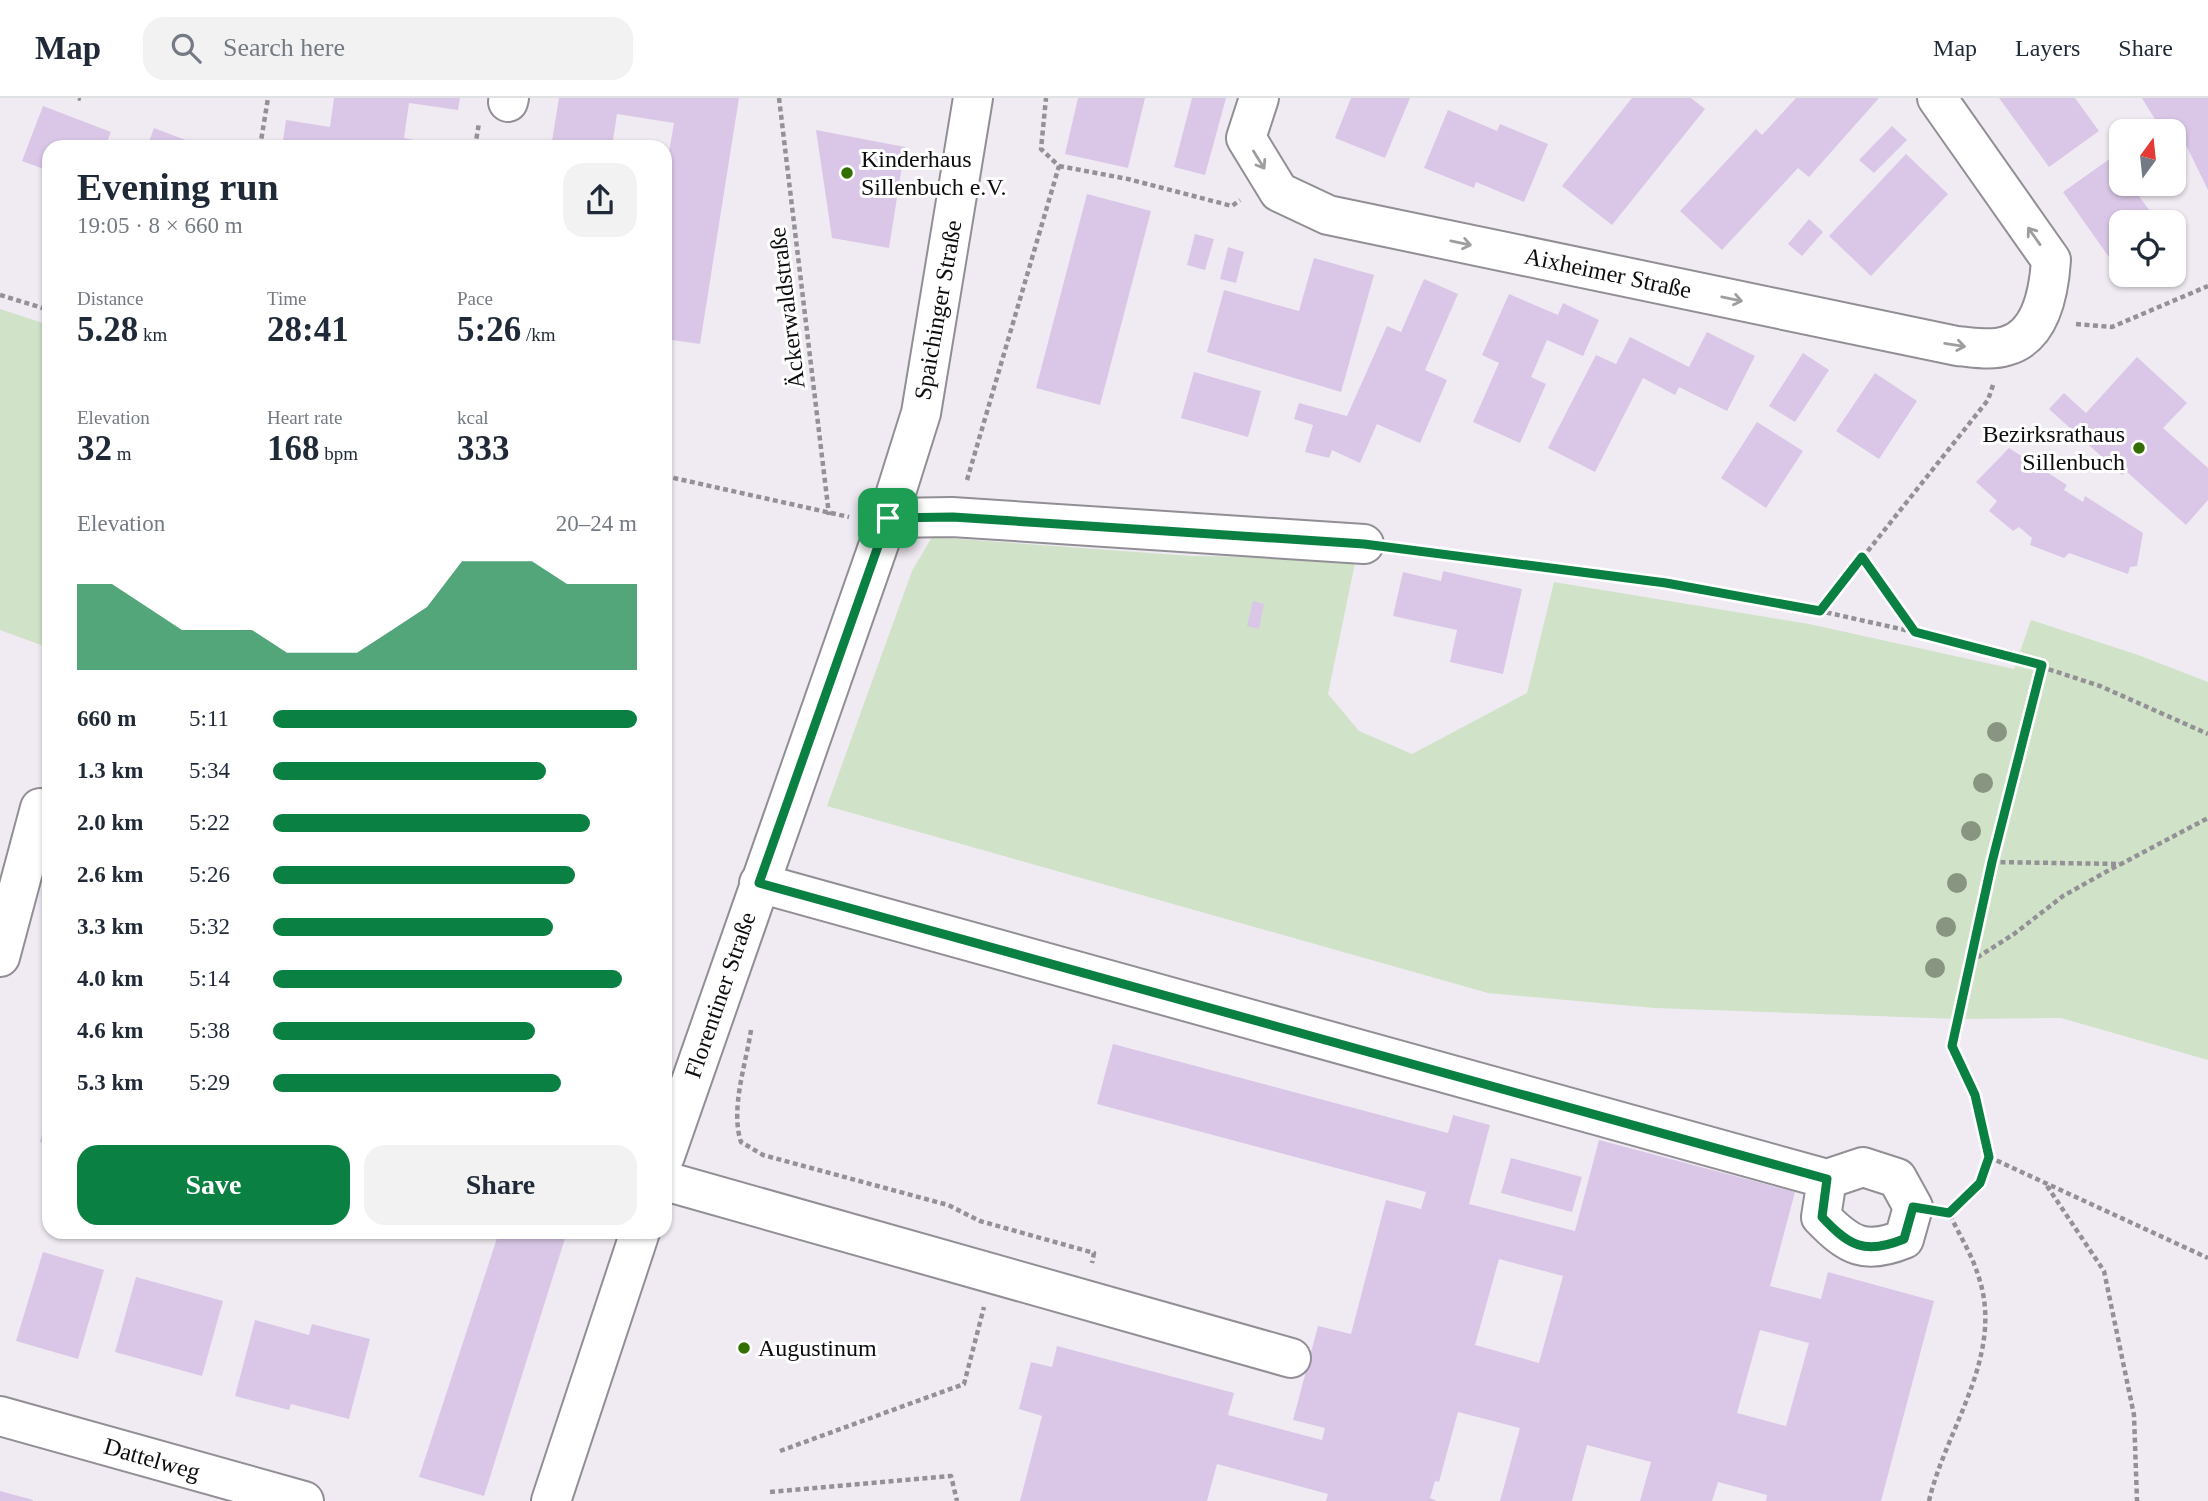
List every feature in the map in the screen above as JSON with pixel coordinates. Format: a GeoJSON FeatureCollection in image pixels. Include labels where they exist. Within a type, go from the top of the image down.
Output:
{"type":"FeatureCollection","features":[{"type":"Feature","properties":{"kind":"street","name":"Spaichinger Straße"},"geometry":{"type":"LineString","coordinates":[[888,518],[921,413],[973,98]]}},
{"type":"Feature","properties":{"kind":"street","name":"Aixheimer Straße"},"geometry":{"type":"LineString","coordinates":[[1259,98],[1246,138],[1279,192],[1328,215],[1957,346],[2006,346]]}},
{"type":"Feature","properties":{"kind":"street"},"geometry":{"type":"LineString","coordinates":[[1937,98],[2051,260],[2049,292],[2036,321],[2024,337],[2006,346]]}},
{"type":"Feature","properties":{"kind":"street"},"geometry":{"type":"LineString","coordinates":[[888,518],[953,517],[1364,544]]}},
{"type":"Feature","properties":{"kind":"street","name":"Florentiner Straße"},"geometry":{"type":"LineString","coordinates":[[672,1136],[888,518]]}},
{"type":"Feature","properties":{"kind":"street"},"geometry":{"type":"LineString","coordinates":[[0,957],[40,808]]}},
{"type":"Feature","properties":{"kind":"street"},"geometry":{"type":"LineString","coordinates":[[759,883],[1827,1179],[1863,1167],[1898,1178],[1931,1210],[1904,1239],[1881,1248],[1844,1241],[1822,1217],[1827,1179]]}},
{"type":"Feature","properties":{"kind":"street"},"geometry":{"type":"LineString","coordinates":[[672,1183],[1291,1358]]}},
{"type":"Feature","properties":{"kind":"street"},"geometry":{"type":"LineString","coordinates":[[551,1501],[638,1239]]}},
{"type":"Feature","properties":{"kind":"street","name":"Dattelweg"},"geometry":{"type":"LineString","coordinates":[[0,1416],[304,1501]]}},
{"type":"Feature","properties":{"kind":"path"},"geometry":{"type":"LineString","coordinates":[[261,140],[268,98]]}},
{"type":"Feature","properties":{"kind":"path","name":"Äckerwaldstraße"},"geometry":{"type":"LineString","coordinates":[[779,98],[829,515]]}},
{"type":"Feature","properties":{"kind":"path"},"geometry":{"type":"LineString","coordinates":[[1046,98],[1041,149],[1059,166],[1128,179],[1232,206],[1270,177]]}},
{"type":"Feature","properties":{"kind":"path"},"geometry":{"type":"LineString","coordinates":[[953,517],[972,467],[1059,166]]}},
{"type":"Feature","properties":{"kind":"path"},"geometry":{"type":"LineString","coordinates":[[2036,321],[2112,327],[2208,286]]}},
{"type":"Feature","properties":{"kind":"path"},"geometry":{"type":"LineString","coordinates":[[0,295],[42,308]]}},
{"type":"Feature","properties":{"kind":"path"},"geometry":{"type":"LineString","coordinates":[[1820,611],[1988,400],[2006,346]]}},
{"type":"Feature","properties":{"kind":"path"},"geometry":{"type":"LineString","coordinates":[[672,478],[829,515],[888,518]]}},
{"type":"Feature","properties":{"kind":"path"},"geometry":{"type":"LineString","coordinates":[[1364,544],[1666,583],[1820,611],[1915,632],[2042,665],[2100,686],[2208,734]]}},
{"type":"Feature","properties":{"kind":"path"},"geometry":{"type":"LineString","coordinates":[[1862,557],[1915,632]]}},
{"type":"Feature","properties":{"kind":"path"},"geometry":{"type":"LineString","coordinates":[[1929,1501],[1936,1472],[1970,1392],[1986,1333],[1979,1276],[1931,1210],[1980,1183],[1989,1157],[1975,1095],[1952,1046],[1992,862],[2042,665]]}},
{"type":"Feature","properties":{"kind":"path"},"geometry":{"type":"LineString","coordinates":[[1970,962],[2014,934],[2063,896],[2208,818]]}},
{"type":"Feature","properties":{"kind":"path"},"geometry":{"type":"LineString","coordinates":[[1992,862],[2121,864]]}},
{"type":"Feature","properties":{"kind":"path"},"geometry":{"type":"LineString","coordinates":[[753,1019],[739,1107],[737,1130],[741,1142],[763,1155],[948,1205],[980,1222],[1094,1253],[1085,1299]]}},
{"type":"Feature","properties":{"kind":"path"},"geometry":{"type":"LineString","coordinates":[[1989,1157],[2208,1258]]}},
{"type":"Feature","properties":{"kind":"path"},"geometry":{"type":"LineString","coordinates":[[2047,1186],[2104,1271],[2134,1415],[2137,1501]]}},
{"type":"Feature","properties":{"kind":"path"},"geometry":{"type":"LineString","coordinates":[[780,1451],[964,1384],[992,1273]]}},
{"type":"Feature","properties":{"kind":"path"},"geometry":{"type":"LineString","coordinates":[[770,1492],[951,1476],[957,1501]]}},
{"type":"Feature","properties":{"kind":"green space"},"geometry":{"type":"Polygon","coordinates":[[[0,309],[42,323],[42,645],[0,630],[0,309]]]}},
{"type":"Feature","properties":{"kind":"green space"},"geometry":{"type":"Polygon","coordinates":[[[932,537],[1192,556],[1356,558],[1328,694],[1359,731],[1412,754],[1527,693],[1554,582],[1809,624],[2014,669],[2031,620],[2138,655],[2208,682],[2208,1060],[2061,1018],[1957,1019],[1655,1008],[1488,993],[827,806],[912,571],[932,537]]]}},
{"type":"Feature","properties":{"kind":"building"},"geometry":{"type":"Polygon","coordinates":[[[334,98],[460,98],[458,110],[409,103],[404,138],[414,140],[283,140],[286,120],[330,127],[334,98]]]}},
{"type":"Feature","properties":{"kind":"building"},"geometry":{"type":"Polygon","coordinates":[[[559,98],[739,98],[700,344],[672,340],[671,140],[674,123],[617,114],[613,140],[552,140],[559,98]]]}},
{"type":"Feature","properties":{"kind":"building"},"geometry":{"type":"Polygon","coordinates":[[[1078,98],[1145,98],[1128,168],[1065,154],[1078,98]]]}},
{"type":"Feature","properties":{"kind":"building"},"geometry":{"type":"Polygon","coordinates":[[[1192,98],[1226,98],[1205,175],[1174,167],[1192,98]]]}},
{"type":"Feature","properties":{"kind":"building"},"geometry":{"type":"Polygon","coordinates":[[[1351,98],[1410,98],[1385,158],[1335,138],[1351,98]]]}},
{"type":"Feature","properties":{"kind":"building"},"geometry":{"type":"Polygon","coordinates":[[[1632,98],[1691,98],[1705,109],[1612,225],[1562,186],[1632,98]]]}},
{"type":"Feature","properties":{"kind":"building"},"geometry":{"type":"Polygon","coordinates":[[[1796,98],[1879,98],[1809,177],[1798,168],[1722,250],[1680,211],[1756,129],[1762,135],[1796,98]]]}},
{"type":"Feature","properties":{"kind":"building"},"geometry":{"type":"Polygon","coordinates":[[[1999,98],[2075,98],[2099,131],[2049,167],[1999,98]]]}},
{"type":"Feature","properties":{"kind":"building"},"geometry":{"type":"Polygon","coordinates":[[[2142,98],[2208,98],[2208,190],[2186,145],[2186,119],[2155,119],[2142,98]]]}},
{"type":"Feature","properties":{"kind":"building"},"geometry":{"type":"Polygon","coordinates":[[[43,106],[111,132],[108,140],[42,140],[42,168],[22,161],[43,106]]]}},
{"type":"Feature","properties":{"kind":"building"},"geometry":{"type":"Polygon","coordinates":[[[1448,110],[1497,131],[1500,124],[1548,144],[1524,202],[1476,182],[1474,188],[1424,168],[1448,110]]]}},
{"type":"Feature","properties":{"kind":"building"},"geometry":{"type":"Polygon","coordinates":[[[1892,126],[1907,140],[1874,173],[1859,160],[1892,126]]]}},
{"type":"Feature","properties":{"kind":"building"},"geometry":{"type":"Polygon","coordinates":[[[154,128],[186,140],[150,140],[154,128]]]}},
{"type":"Feature","properties":{"kind":"building"},"geometry":{"type":"Polygon","coordinates":[[[816,130],[905,147],[889,248],[832,238],[816,130]]]}},
{"type":"Feature","properties":{"kind":"building"},"geometry":{"type":"Polygon","coordinates":[[[1906,154],[1948,194],[1871,276],[1829,236],[1906,154]]]}},
{"type":"Feature","properties":{"kind":"building"},"geometry":{"type":"Polygon","coordinates":[[[2109,159],[2109,196],[2139,196],[2149,210],[2109,210],[2109,257],[2063,192],[2109,159]]]}},
{"type":"Feature","properties":{"kind":"building"},"geometry":{"type":"Polygon","coordinates":[[[1087,194],[1151,211],[1100,405],[1036,388],[1087,194]]]}},
{"type":"Feature","properties":{"kind":"building"},"geometry":{"type":"Polygon","coordinates":[[[1809,219],[1823,232],[1802,256],[1788,244],[1809,219]]]}},
{"type":"Feature","properties":{"kind":"building"},"geometry":{"type":"Polygon","coordinates":[[[1195,234],[1214,239],[1205,270],[1187,265],[1195,234]]]}},
{"type":"Feature","properties":{"kind":"building"},"geometry":{"type":"Polygon","coordinates":[[[1228,247],[1244,252],[1236,283],[1220,279],[1228,247]]]}},
{"type":"Feature","properties":{"kind":"building"},"geometry":{"type":"Polygon","coordinates":[[[1314,258],[1374,275],[1341,392],[1207,352],[1224,290],[1299,311],[1314,258]]]}},
{"type":"Feature","properties":{"kind":"building"},"geometry":{"type":"Polygon","coordinates":[[[1424,279],[1458,294],[1425,370],[1447,380],[1420,443],[1377,424],[1360,463],[1332,450],[1329,458],[1305,452],[1313,425],[1294,419],[1299,403],[1347,416],[1387,326],[1401,332],[1424,279]]]}},
{"type":"Feature","properties":{"kind":"building"},"geometry":{"type":"Polygon","coordinates":[[[1509,294],[1558,315],[1563,303],[1599,320],[1583,356],[1547,340],[1531,377],[1546,384],[1520,443],[1473,422],[1499,363],[1482,355],[1509,294]]]}},
{"type":"Feature","properties":{"kind":"building"},"geometry":{"type":"Polygon","coordinates":[[[1707,332],[1755,356],[1727,411],[1679,387],[1675,395],[1643,378],[1595,472],[1548,448],[1596,355],[1616,364],[1630,337],[1689,367],[1707,332]]]}},
{"type":"Feature","properties":{"kind":"building"},"geometry":{"type":"Polygon","coordinates":[[[1803,353],[1829,370],[1795,422],[1769,406],[1803,353]]]}},
{"type":"Feature","properties":{"kind":"building","name":"Bezirksrathaus Sillenbuch"},"geometry":{"type":"Polygon","coordinates":[[[2137,357],[2187,403],[2163,428],[2208,468],[2208,500],[2186,525],[2126,471],[2122,475],[2049,409],[2064,393],[2086,413],[2137,357]]]}},
{"type":"Feature","properties":{"kind":"building"},"geometry":{"type":"Polygon","coordinates":[[[1194,372],[1261,391],[1248,437],[1181,418],[1194,372]]]}},
{"type":"Feature","properties":{"kind":"building"},"geometry":{"type":"Polygon","coordinates":[[[1875,373],[1917,401],[1879,459],[1836,431],[1875,373]]]}},
{"type":"Feature","properties":{"kind":"building"},"geometry":{"type":"Polygon","coordinates":[[[1757,422],[1803,451],[1766,508],[1721,478],[1757,422]]]}},
{"type":"Feature","properties":{"kind":"building"},"geometry":{"type":"Polygon","coordinates":[[[2009,448],[2067,485],[2064,490],[2083,502],[2085,496],[2143,533],[2137,566],[2130,567],[2128,574],[2069,553],[2064,558],[2030,545],[2032,538],[2019,527],[2013,531],[1989,511],[1997,501],[1976,482],[2009,448]]]}},
{"type":"Feature","properties":{"kind":"building"},"geometry":{"type":"Polygon","coordinates":[[[1443,571],[1522,589],[1503,674],[1450,662],[1457,630],[1393,616],[1403,572],[1441,581],[1443,571]]]}},
{"type":"Feature","properties":{"kind":"building"},"geometry":{"type":"Polygon","coordinates":[[[1253,601],[1264,604],[1259,629],[1247,626],[1253,601]]]}},
{"type":"Feature","properties":{"kind":"building"},"geometry":{"type":"Polygon","coordinates":[[[1113,1044],[1448,1133],[1453,1115],[1490,1125],[1469,1204],[1575,1231],[1599,1140],[1795,1192],[1770,1286],[1821,1299],[1828,1272],[1934,1301],[1881,1501],[1766,1501],[1767,1495],[1718,1482],[1712,1501],[1640,1501],[1651,1462],[1587,1445],[1572,1501],[1500,1501],[1520,1428],[1458,1412],[1439,1482],[1435,1481],[1430,1498],[1437,1501],[1326,1501],[1328,1494],[1217,1464],[1207,1501],[1020,1501],[1042,1416],[1019,1409],[1031,1362],[1052,1367],[1057,1346],[1234,1393],[1228,1415],[1322,1440],[1325,1428],[1293,1420],[1318,1326],[1351,1334],[1386,1200],[1421,1209],[1426,1192],[1097,1104],[1113,1044]],[[1499,1259],[1475,1345],[1539,1363],[1563,1276],[1499,1259]],[[1760,1330],[1737,1413],[1786,1426],[1809,1343],[1760,1330]]]}},
{"type":"Feature","properties":{"kind":"building"},"geometry":{"type":"Polygon","coordinates":[[[1511,1158],[1582,1177],[1572,1212],[1501,1193],[1511,1158]]]}},
{"type":"Feature","properties":{"kind":"building"},"geometry":{"type":"Polygon","coordinates":[[[497,1239],[565,1239],[484,1496],[419,1477],[497,1239]]]}},
{"type":"Feature","properties":{"kind":"building"},"geometry":{"type":"Polygon","coordinates":[[[43,1252],[104,1270],[78,1359],[16,1341],[43,1252]]]}},
{"type":"Feature","properties":{"kind":"building"},"geometry":{"type":"Polygon","coordinates":[[[136,1277],[223,1301],[202,1376],[115,1352],[136,1277]]]}},
{"type":"Feature","properties":{"kind":"building"},"geometry":{"type":"Polygon","coordinates":[[[255,1320],[309,1335],[312,1324],[370,1339],[349,1419],[291,1404],[289,1410],[235,1396],[255,1320]]]}},
{"type":"Feature","properties":{"kind":"building"},"geometry":{"type":"Polygon","coordinates":[[[0,1491],[33,1500],[33,1501],[0,1501],[0,1491]]]}},
{"type":"Feature","properties":{"kind":"place","name":"Kinderhaus Sillenbuch e.V."},"geometry":{"type":"Point","coordinates":[847,173]}},
{"type":"Feature","properties":{"kind":"place","name":"Bezirksrathaus Sillenbuch"},"geometry":{"type":"Point","coordinates":[2139,448]}},
{"type":"Feature","properties":{"kind":"place","name":"Augustinum"},"geometry":{"type":"Point","coordinates":[744,1348]}},
{"type":"Feature","properties":{"kind":"route"},"geometry":{"type":"LineString","coordinates":[[953,517],[1364,544],[1666,583],[1820,611],[1836,587],[1862,557],[1915,632],[2042,665],[1992,862],[1952,1046],[1975,1095],[1989,1157],[1980,1183],[1949,1213],[1913,1207],[1904,1239],[1881,1248],[1844,1241],[1822,1217],[1827,1179],[759,883],[888,518],[953,517]]}}]}
